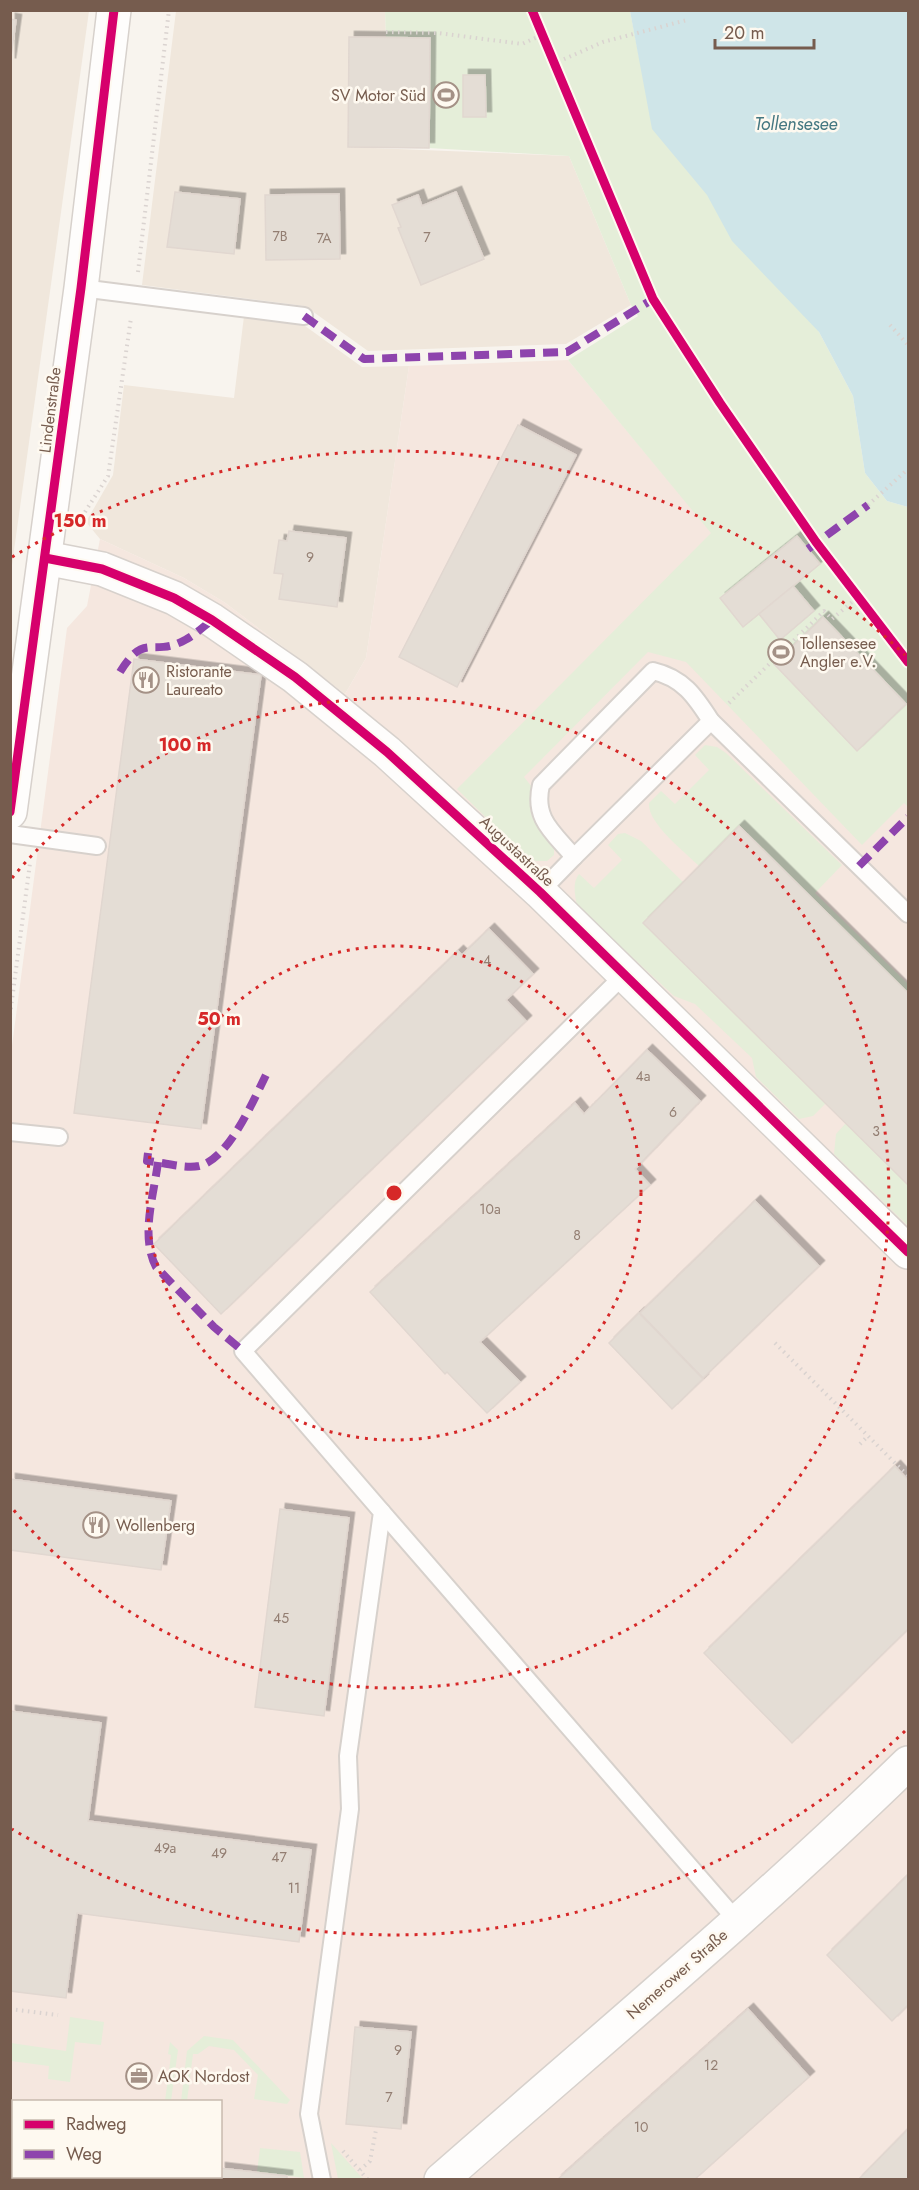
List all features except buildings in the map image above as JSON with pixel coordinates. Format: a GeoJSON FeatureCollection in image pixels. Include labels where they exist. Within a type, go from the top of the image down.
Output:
{"type":"FeatureCollection","features":[{"type":"Feature","properties":{"kind":"street","name":"Lindenstraße"},"geometry":{"type":"LineString","coordinates":[[10,812],[60,560],[81,288],[114,10]]}},
{"type":"Feature","properties":{"kind":"street","name":"Augustastraße"},"geometry":{"type":"LineString","coordinates":[[60,560],[112,572],[174,598],[212,620],[295,677],[387,752],[540,892],[909,1252]]}},
{"type":"Feature","properties":{"kind":"street","name":"Nemerower Straße"},"geometry":{"type":"LineString","coordinates":[[441,2180],[738,1922],[827,1842],[909,1763]]}},
{"type":"Feature","properties":{"kind":"lane"},"geometry":{"type":"LineString","coordinates":[[81,288],[304,316]]}},
{"type":"Feature","properties":{"kind":"lane"},"geometry":{"type":"LineString","coordinates":[[574,857],[543,821],[537,802],[541,785],[653,671],[672,676],[696,697],[711,721],[909,914]]}},
{"type":"Feature","properties":{"kind":"lane"},"geometry":{"type":"LineString","coordinates":[[540,892],[711,721]]}},
{"type":"Feature","properties":{"kind":"lane"},"geometry":{"type":"LineString","coordinates":[[10,834],[97,846]]}},
{"type":"Feature","properties":{"kind":"lane"},"geometry":{"type":"LineString","coordinates":[[626,974],[243,1351],[738,1922]]}},
{"type":"Feature","properties":{"kind":"lane"},"geometry":{"type":"LineString","coordinates":[[10,1132],[59,1137]]}},
{"type":"Feature","properties":{"kind":"lane"},"geometry":{"type":"LineString","coordinates":[[322,2180],[309,2114],[350,1809],[348,1756],[382,1512]]}},
{"type":"Feature","properties":{"kind":"path"},"geometry":{"type":"LineString","coordinates":[[60,560],[108,476],[135,295],[169,10]]}},
{"type":"Feature","properties":{"kind":"path"},"geometry":{"type":"LineString","coordinates":[[553,64],[603,42],[687,20]]}},
{"type":"Feature","properties":{"kind":"path"},"geometry":{"type":"LineString","coordinates":[[386,32],[438,33],[522,44],[542,35]]}},
{"type":"Feature","properties":{"kind":"path"},"geometry":{"type":"LineString","coordinates":[[890,325],[909,345]]}},
{"type":"Feature","properties":{"kind":"path"},"geometry":{"type":"LineString","coordinates":[[868,505],[909,469]]}},
{"type":"Feature","properties":{"kind":"path"},"geometry":{"type":"LineString","coordinates":[[711,721],[824,611],[832,619],[858,597]]}},
{"type":"Feature","properties":{"kind":"path"},"geometry":{"type":"LineString","coordinates":[[10,1015],[33,837]]}},
{"type":"Feature","properties":{"kind":"path"},"geometry":{"type":"LineString","coordinates":[[775,1343],[909,1476]]}},
{"type":"Feature","properties":{"kind":"path"},"geometry":{"type":"LineString","coordinates":[[860,1444],[868,1436]]}},
{"type":"Feature","properties":{"kind":"path"},"geometry":{"type":"LineString","coordinates":[[10,2009],[58,2015]]}},
{"type":"Feature","properties":{"kind":"path"},"geometry":{"type":"LineString","coordinates":[[360,2170],[370,2161],[376,2130]]}},
{"type":"Feature","properties":{"kind":"shaded area"},"geometry":{"type":"Polygon","coordinates":[[[385,10],[386,37],[350,37],[348,147],[569,156],[631,305],[566,344],[368,351],[305,306],[142,285],[176,11],[385,10]]]}},
{"type":"Feature","properties":{"kind":"shaded area"},"geometry":{"type":"Polygon","coordinates":[[[11,11],[89,11],[11,572],[11,11]]]}},
{"type":"Feature","properties":{"kind":"shaded area"},"geometry":{"type":"Polygon","coordinates":[[[244,316],[301,323],[362,367],[409,366],[366,658],[345,694],[224,602],[184,578],[100,539],[86,522],[113,475],[124,385],[234,398],[244,316]]]}},
{"type":"Feature","properties":{"kind":"shaded area"},"geometry":{"type":"Polygon","coordinates":[[[568,360],[711,532],[908,799],[905,803],[908,807],[908,2179],[11,2180],[10,1061],[67,628],[87,606],[100,539],[184,578],[224,602],[345,694],[366,658],[409,366],[568,360]]]}},
{"type":"Feature","properties":{"kind":"green space"},"geometry":{"type":"Polygon","coordinates":[[[385,11],[630,11],[639,57],[688,43],[819,332],[853,396],[865,473],[887,501],[908,507],[908,807],[904,803],[862,845],[686,662],[648,652],[524,777],[532,787],[530,805],[533,819],[554,846],[554,855],[547,861],[536,861],[524,855],[457,789],[711,533],[568,360],[638,316],[631,305],[569,156],[429,148],[348,147],[349,37],[386,37],[385,11]]]}},
{"type":"Feature","properties":{"kind":"green space"},"geometry":{"type":"Polygon","coordinates":[[[705,745],[717,747],[726,753],[842,865],[815,893],[908,984],[908,993],[740,826],[700,867],[660,828],[650,811],[649,803],[661,791],[675,804],[709,770],[695,755],[705,745]]]}},
{"type":"Feature","properties":{"kind":"green space"},"geometry":{"type":"Polygon","coordinates":[[[625,833],[641,841],[684,883],[826,1103],[813,1116],[799,1119],[756,1077],[752,1058],[695,1004],[674,996],[577,906],[575,885],[579,874],[594,888],[622,860],[608,845],[618,834],[625,833]]]}},
{"type":"Feature","properties":{"kind":"green space"},"geometry":{"type":"Polygon","coordinates":[[[846,1123],[908,1185],[908,1226],[834,1154],[836,1134],[846,1123]]]}},
{"type":"Feature","properties":{"kind":"green space"},"geometry":{"type":"Polygon","coordinates":[[[70,2017],[104,2022],[101,2045],[75,2042],[70,2082],[48,2079],[49,2066],[11,2061],[11,2043],[66,2051],[70,2017]]]}},
{"type":"Feature","properties":{"kind":"green space"},"geometry":{"type":"Polygon","coordinates":[[[204,2036],[233,2040],[290,2100],[287,2104],[254,2099],[258,2075],[234,2050],[209,2046],[198,2054],[193,2054],[187,2100],[181,2100],[187,2051],[204,2036]]]}},
{"type":"Feature","properties":{"kind":"green space"},"geometry":{"type":"Polygon","coordinates":[[[170,2042],[178,2050],[171,2100],[165,2100],[171,2055],[168,2054],[170,2042]]]}},
{"type":"Feature","properties":{"kind":"green space"},"geometry":{"type":"Polygon","coordinates":[[[331,2143],[363,2179],[338,2179],[331,2143]]]}},
{"type":"Feature","properties":{"kind":"green space"},"geometry":{"type":"Polygon","coordinates":[[[260,2148],[300,2152],[304,2178],[257,2172],[260,2148]]]}},
{"type":"Feature","properties":{"kind":"water","name":"Tollensesee"},"geometry":{"type":"Polygon","coordinates":[[[630,11],[908,11],[908,507],[887,501],[865,473],[853,396],[819,332],[732,241],[707,195],[652,129],[630,11]]]}},
{"type":"Feature","properties":{"kind":"marked path"},"geometry":{"type":"LineString","coordinates":[[304,316],[364,359],[567,352],[653,299]]}},
{"type":"Feature","properties":{"kind":"marked path"},"geometry":{"type":"LineString","coordinates":[[808,549],[868,505]]}},
{"type":"Feature","properties":{"kind":"marked path"},"geometry":{"type":"LineString","coordinates":[[120,672],[136,652],[150,647],[174,645],[192,636],[212,620]]}},
{"type":"Feature","properties":{"kind":"marked path"},"geometry":{"type":"LineString","coordinates":[[859,866],[908,817]]}},
{"type":"Feature","properties":{"kind":"marked path"},"geometry":{"type":"LineString","coordinates":[[148,1153],[147,1161],[180,1166],[193,1167],[210,1161],[221,1152],[240,1125],[269,1069]]}},
{"type":"Feature","properties":{"kind":"marked path"},"geometry":{"type":"LineString","coordinates":[[158,1162],[149,1229],[151,1255],[156,1267],[214,1327],[243,1351]]}},
{"type":"Feature","properties":{"kind":"cycle path"},"geometry":{"type":"LineString","coordinates":[[10,812],[81,288],[114,10]]}},
{"type":"Feature","properties":{"kind":"cycle path"},"geometry":{"type":"LineString","coordinates":[[532,10],[653,299],[720,403],[816,542],[908,662]]}},
{"type":"Feature","properties":{"kind":"cycle path"},"geometry":{"type":"LineString","coordinates":[[45,558],[102,569],[174,598],[212,620],[295,677],[387,752],[540,892],[908,1252]]}},
{"type":"Feature","properties":{"kind":"place","name":"SV Motor Süd"},"geometry":{"type":"Point","coordinates":[446,95]}},
{"type":"Feature","properties":{"kind":"place","name":"Tollensesee Angler e.V."},"geometry":{"type":"Point","coordinates":[781,652]}},
{"type":"Feature","properties":{"kind":"place","name":"Ristorante Laureato"},"geometry":{"type":"Point","coordinates":[146,680]}},
{"type":"Feature","properties":{"kind":"place","name":"Wollenberg"},"geometry":{"type":"Point","coordinates":[96,1525]}},
{"type":"Feature","properties":{"kind":"place","name":"AOK Nordost"},"geometry":{"type":"Point","coordinates":[139,2076]}}]}
